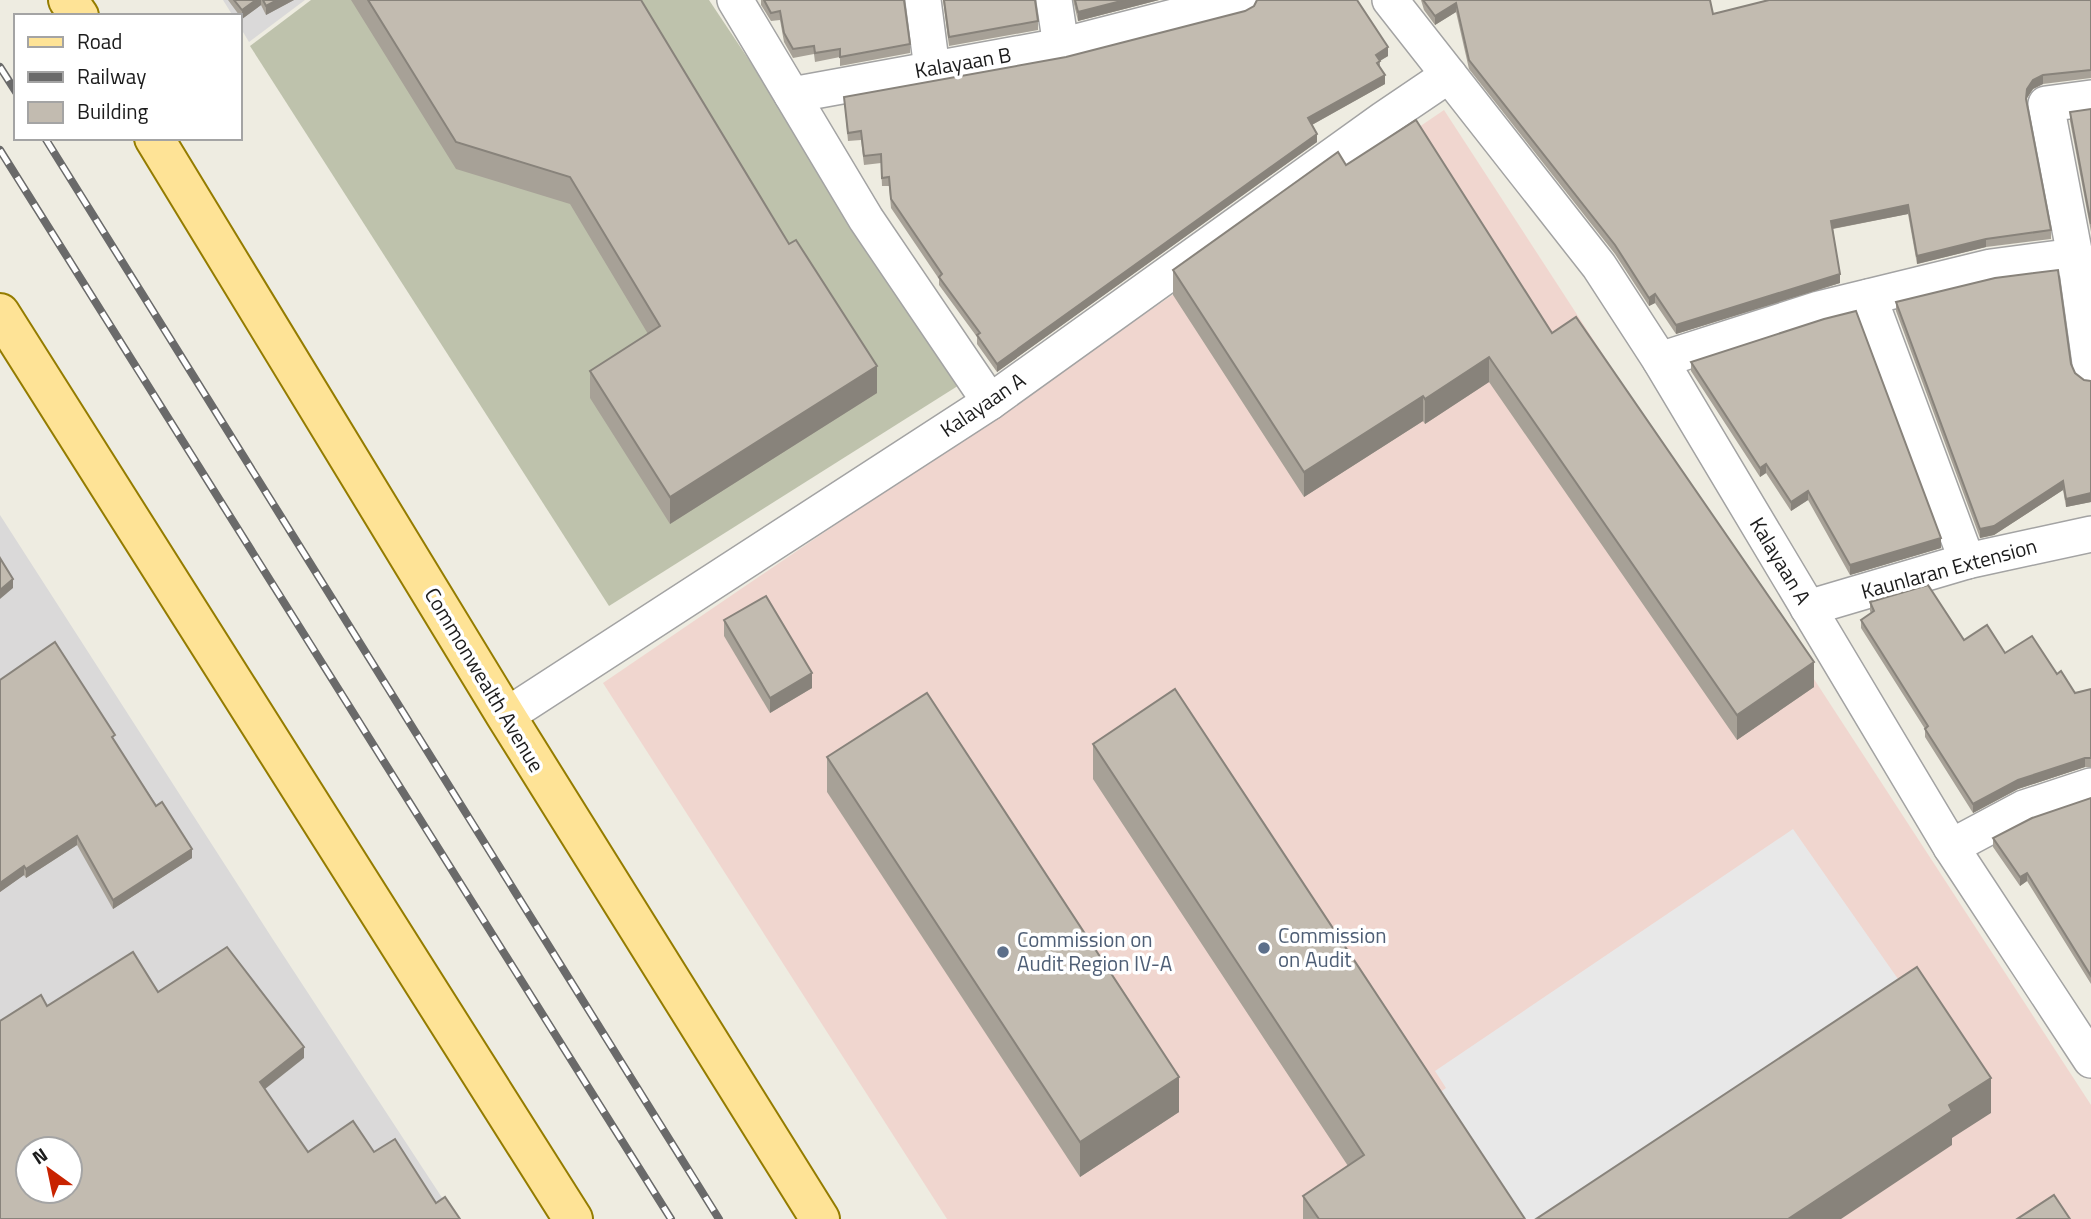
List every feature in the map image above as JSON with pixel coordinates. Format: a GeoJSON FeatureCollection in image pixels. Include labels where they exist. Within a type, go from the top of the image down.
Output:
{"type":"FeatureCollection","features":[{"type":"Feature","properties":{"kind":"main road","name":"Commonwealth Avenue"},"geometry":{"type":"LineString","coordinates":[[155,140],[506,716],[820,1219]]}},
{"type":"Feature","properties":{"kind":"main road"},"geometry":{"type":"LineString","coordinates":[[0,313],[573,1219]]}},
{"type":"Feature","properties":{"kind":"street"},"geometry":{"type":"LineString","coordinates":[[735,0],[866,219],[990,402]]}},
{"type":"Feature","properties":{"kind":"street"},"geometry":{"type":"LineString","coordinates":[[923,0],[932,69]]}},
{"type":"Feature","properties":{"kind":"street"},"geometry":{"type":"LineString","coordinates":[[1054,0],[1061,46]]}},
{"type":"Feature","properties":{"kind":"street","name":"Kalayaan A"},"geometry":{"type":"LineString","coordinates":[[1390,0],[1599,266],[1660,360],[1951,847],[2091,1060]]}},
{"type":"Feature","properties":{"kind":"street","name":"Kalayaan B"},"geometry":{"type":"LineString","coordinates":[[792,95],[1061,46],[1220,2]]}},
{"type":"Feature","properties":{"kind":"street","name":"Kalayaan A"},"geometry":{"type":"LineString","coordinates":[[506,716],[990,402],[1449,75]]}},
{"type":"Feature","properties":{"kind":"street"},"geometry":{"type":"LineString","coordinates":[[2090,353],[2075,256],[2046,104],[2091,98]]}},
{"type":"Feature","properties":{"kind":"street"},"geometry":{"type":"LineString","coordinates":[[1660,360],[1819,309],[1991,267],[2075,256]]}},
{"type":"Feature","properties":{"kind":"street"},"geometry":{"type":"LineString","coordinates":[[1869,297],[1967,561]]}},
{"type":"Feature","properties":{"kind":"street","name":"Kaunlaran Extension"},"geometry":{"type":"LineString","coordinates":[[1808,608],[1967,561],[2091,534]]}},
{"type":"Feature","properties":{"kind":"street"},"geometry":{"type":"LineString","coordinates":[[1951,847],[2024,808],[2091,786]]}},
{"type":"Feature","properties":{"kind":"shaded area"},"geometry":{"type":"Polygon","coordinates":[[[223,0],[305,0],[249,42],[242,30],[242,14],[232,14],[223,0]]]}},
{"type":"Feature","properties":{"kind":"shaded area"},"geometry":{"type":"Polygon","coordinates":[[[311,0],[709,0],[964,382],[609,606],[250,46],[311,0]]]}},
{"type":"Feature","properties":{"kind":"shaded area","name":"Commission on Audit"},"geometry":{"type":"Polygon","coordinates":[[[1444,110],[2091,1105],[2091,1219],[947,1219],[603,683],[1444,110]]]}},
{"type":"Feature","properties":{"kind":"shaded area"},"geometry":{"type":"Polygon","coordinates":[[[0,515],[272,938],[456,1219],[0,1219],[0,515]]]}},
{"type":"Feature","properties":{"kind":"shaded area"},"geometry":{"type":"Polygon","coordinates":[[[1793,829],[1905,989],[1554,1219],[1518,1219],[1436,1095],[1446,1088],[1435,1071],[1793,829]]]}},
{"type":"Feature","properties":{"kind":"building"},"geometry":{"type":"Polygon","coordinates":[[[234,0],[256,0],[242,10],[234,0]]]}},
{"type":"Feature","properties":{"kind":"building"},"geometry":{"type":"Polygon","coordinates":[[[263,0],[277,0],[266,6],[263,0]]]}},
{"type":"Feature","properties":{"kind":"building"},"geometry":{"type":"Polygon","coordinates":[[[368,0],[641,0],[789,244],[796,240],[877,366],[670,497],[590,371],[660,326],[570,177],[456,142],[368,0]]]}},
{"type":"Feature","properties":{"kind":"building"},"geometry":{"type":"Polygon","coordinates":[[[764,0],[904,0],[910,44],[840,57],[840,49],[815,53],[814,46],[793,49],[784,33],[780,11],[771,13],[764,0]]]}},
{"type":"Feature","properties":{"kind":"building"},"geometry":{"type":"Polygon","coordinates":[[[944,0],[1035,0],[1038,21],[949,37],[944,0]]]}},
{"type":"Feature","properties":{"kind":"building"},"geometry":{"type":"Polygon","coordinates":[[[1075,0],[1125,0],[1078,12],[1075,0]]]}},
{"type":"Feature","properties":{"kind":"building"},"geometry":{"type":"Polygon","coordinates":[[[1257,0],[1357,0],[1388,47],[1376,55],[1380,61],[1377,63],[1385,75],[1308,118],[1317,134],[997,364],[977,335],[980,333],[939,277],[942,274],[891,199],[889,177],[882,178],[881,154],[864,156],[861,131],[848,133],[844,97],[1066,57],[1245,11],[1254,6],[1257,0]]]}},
{"type":"Feature","properties":{"kind":"building"},"geometry":{"type":"Polygon","coordinates":[[[1423,0],[1710,0],[1713,14],[1769,0],[2091,0],[2091,70],[2043,75],[2033,80],[2027,89],[2026,99],[2051,230],[1986,239],[1917,256],[1908,205],[1831,221],[1840,274],[1676,325],[1655,294],[1649,298],[1615,245],[1469,60],[1456,3],[1435,16],[1423,0]]]}},
{"type":"Feature","properties":{"kind":"building"},"geometry":{"type":"Polygon","coordinates":[[[2091,109],[2091,224],[2070,112],[2091,109]]]}},
{"type":"Feature","properties":{"kind":"building"},"geometry":{"type":"Polygon","coordinates":[[[1416,120],[1552,333],[1576,317],[1814,662],[1737,715],[1489,357],[1304,472],[1173,270],[1338,152],[1346,165],[1416,120]]]}},
{"type":"Feature","properties":{"kind":"building"},"geometry":{"type":"Polygon","coordinates":[[[2058,270],[2071,364],[2075,373],[2084,380],[2091,381],[2091,493],[2066,499],[2063,481],[1994,526],[1980,529],[1896,302],[1995,278],[2058,270]]]}},
{"type":"Feature","properties":{"kind":"building"},"geometry":{"type":"Polygon","coordinates":[[[1856,311],[1941,538],[1850,565],[1808,491],[1791,502],[1766,464],[1760,468],[1691,362],[1856,311]]]}},
{"type":"Feature","properties":{"kind":"building"},"geometry":{"type":"Polygon","coordinates":[[[0,558],[13,579],[0,590],[0,558]]]}},
{"type":"Feature","properties":{"kind":"building"},"geometry":{"type":"Polygon","coordinates":[[[1928,585],[1964,640],[1987,625],[2005,653],[2032,636],[2057,674],[2061,671],[2075,693],[2091,689],[2091,758],[2018,780],[1973,804],[1925,729],[1928,726],[1861,620],[1874,611],[1870,602],[1928,585]]]}},
{"type":"Feature","properties":{"kind":"building"},"geometry":{"type":"Polygon","coordinates":[[[766,596],[812,673],[770,698],[724,620],[766,596]]]}},
{"type":"Feature","properties":{"kind":"building"},"geometry":{"type":"Polygon","coordinates":[[[55,642],[115,735],[112,737],[156,806],[162,802],[192,849],[113,900],[77,836],[0,883],[0,680],[55,642]]]}},
{"type":"Feature","properties":{"kind":"building","name":"Commission on Audit"},"geometry":{"type":"Polygon","coordinates":[[[1175,689],[1525,1219],[1319,1219],[1303,1196],[1364,1155],[1093,744],[1175,689]]]}},
{"type":"Feature","properties":{"kind":"building","name":"Commission on Audit Region IV-A"},"geometry":{"type":"Polygon","coordinates":[[[927,693],[1179,1077],[1080,1142],[827,757],[927,693]]]}},
{"type":"Feature","properties":{"kind":"building"},"geometry":{"type":"Polygon","coordinates":[[[2091,798],[2091,976],[2027,873],[2020,877],[1993,838],[2032,818],[2091,798]]]}},
{"type":"Feature","properties":{"kind":"building"},"geometry":{"type":"Polygon","coordinates":[[[227,947],[304,1047],[260,1082],[308,1152],[353,1121],[374,1152],[395,1139],[436,1203],[445,1197],[460,1219],[0,1219],[0,1021],[41,995],[47,1006],[133,952],[158,992],[227,947]]]}},
{"type":"Feature","properties":{"kind":"building"},"geometry":{"type":"Polygon","coordinates":[[[1917,967],[1991,1078],[1949,1105],[1952,1111],[1788,1219],[1536,1219],[1917,967]]]}},
{"type":"Feature","properties":{"kind":"building"},"geometry":{"type":"Polygon","coordinates":[[[2054,1195],[2070,1219],[2017,1219],[2054,1195]]]}},
{"type":"Feature","properties":{"kind":"railway"},"geometry":{"type":"LineString","coordinates":[[0,67],[14,89]]}},
{"type":"Feature","properties":{"kind":"railway"},"geometry":{"type":"LineString","coordinates":[[46,140],[719,1219]]}},
{"type":"Feature","properties":{"kind":"railway"},"geometry":{"type":"LineString","coordinates":[[0,150],[671,1219]]}},
{"type":"Feature","properties":{"kind":"place","name":"Commission on Audit"},"geometry":{"type":"Point","coordinates":[1264,948]}},
{"type":"Feature","properties":{"kind":"place","name":"Commission on Audit Region IV-A"},"geometry":{"type":"Point","coordinates":[1003,952]}}]}
